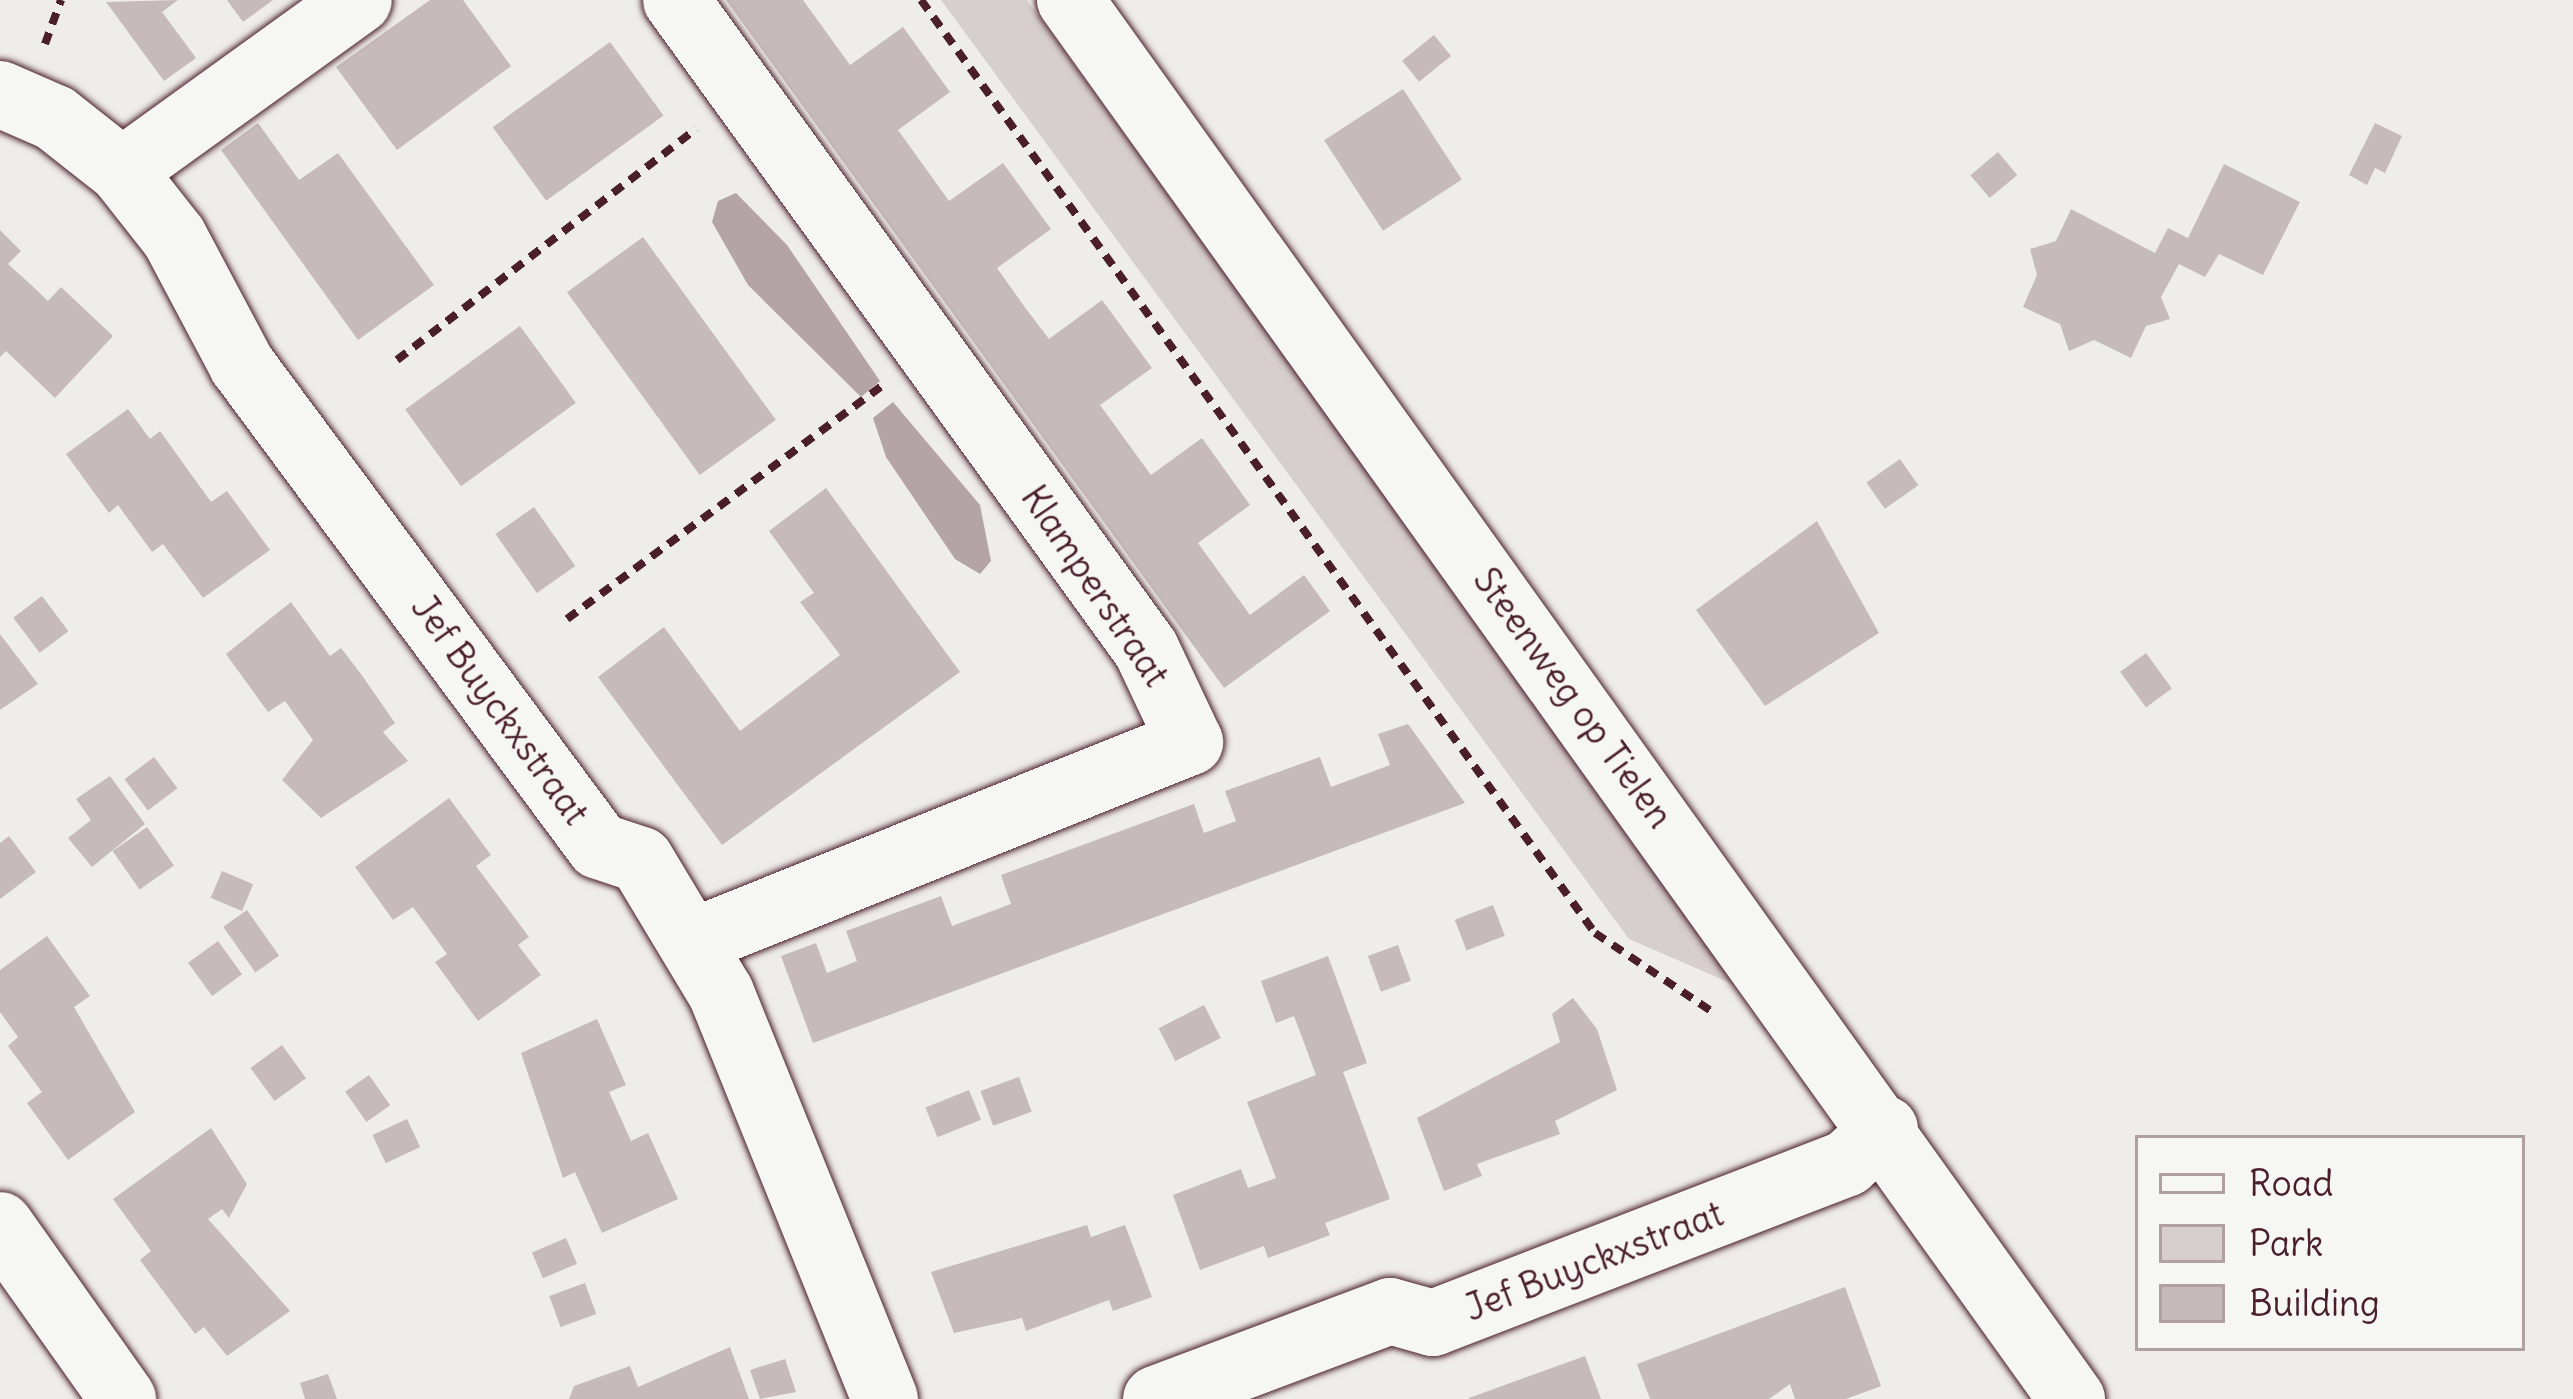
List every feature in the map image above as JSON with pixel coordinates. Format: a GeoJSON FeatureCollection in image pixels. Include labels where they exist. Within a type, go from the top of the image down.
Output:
{"type":"FeatureCollection","features":[{"type":"Feature","properties":{"kind":"street"},"geometry":{"type":"LineString","coordinates":[[122,171],[359,0]]}},
{"type":"Feature","properties":{"kind":"street","name":"Klamperstraat"},"geometry":{"type":"LineString","coordinates":[[676,0],[1146,650],[1190,742],[692,942]]}},
{"type":"Feature","properties":{"kind":"street","name":"Steenweg op Tielen"},"geometry":{"type":"LineString","coordinates":[[1070,0],[1885,1129],[2072,1399]]}},
{"type":"Feature","properties":{"kind":"street","name":"Jef Buyckxstraat"},"geometry":{"type":"LineString","coordinates":[[0,94],[55,118],[122,171],[174,237],[242,365],[599,846],[640,860],[692,942],[885,1399]]}},
{"type":"Feature","properties":{"kind":"street","name":"Jef Buyckxstraat"},"geometry":{"type":"LineString","coordinates":[[1156,1399],[1390,1310],[1433,1323],[1847,1163],[1885,1129]]}},
{"type":"Feature","properties":{"kind":"street"},"geometry":{"type":"LineString","coordinates":[[0,1225],[123,1399]]}},
{"type":"Feature","properties":{"kind":"path"},"geometry":{"type":"LineString","coordinates":[[921,0],[1594,933],[1730,1024]]}},
{"type":"Feature","properties":{"kind":"path"},"geometry":{"type":"LineString","coordinates":[[397,360],[745,92]]}},
{"type":"Feature","properties":{"kind":"path"},"geometry":{"type":"LineString","coordinates":[[567,620],[932,349]]}},
{"type":"Feature","properties":{"kind":"green space"},"geometry":{"type":"Polygon","coordinates":[[[941,0],[1027,0],[1744,989],[1629,939],[941,0]]]}},
{"type":"Feature","properties":{"kind":"shaded area"},"geometry":{"type":"Polygon","coordinates":[[[736,193],[787,245],[880,381],[861,397],[748,285],[712,222],[718,201],[736,193]]]}},
{"type":"Feature","properties":{"kind":"shaded area"},"geometry":{"type":"Polygon","coordinates":[[[893,402],[980,505],[991,561],[980,574],[955,559],[886,457],[873,418],[893,402]]]}},
{"type":"Feature","properties":{"kind":"building"},"geometry":{"type":"Polygon","coordinates":[[[178,0],[162,12],[196,58],[164,81],[106,2],[178,0]]]}},
{"type":"Feature","properties":{"kind":"building"},"geometry":{"type":"Polygon","coordinates":[[[227,0],[273,0],[243,22],[227,0]]]}},
{"type":"Feature","properties":{"kind":"building"},"geometry":{"type":"Polygon","coordinates":[[[430,0],[463,0],[511,66],[397,150],[336,67],[430,0]]]}},
{"type":"Feature","properties":{"kind":"building"},"geometry":{"type":"Polygon","coordinates":[[[726,0],[803,0],[850,65],[903,27],[950,92],[898,130],[949,201],[1003,163],[1051,229],[997,268],[1024,306],[1049,339],[1102,300],[1152,368],[1100,405],[1151,475],[1202,438],[1250,505],[1198,543],[1250,615],[1304,575],[1330,611],[1224,688],[726,0]]]}},
{"type":"Feature","properties":{"kind":"building"},"geometry":{"type":"Polygon","coordinates":[[[1434,35],[1451,56],[1419,82],[1402,61],[1434,35]]]}},
{"type":"Feature","properties":{"kind":"building"},"geometry":{"type":"Polygon","coordinates":[[[610,42],[663,116],[546,201],[493,127],[610,42]]]}},
{"type":"Feature","properties":{"kind":"building"},"geometry":{"type":"Polygon","coordinates":[[[1403,89],[1462,180],[1383,231],[1324,140],[1403,89]]]}},
{"type":"Feature","properties":{"kind":"building"},"geometry":{"type":"Polygon","coordinates":[[[258,123],[299,180],[338,153],[434,285],[358,340],[221,150],[258,123]]]}},
{"type":"Feature","properties":{"kind":"building"},"geometry":{"type":"Polygon","coordinates":[[[2375,123],[2402,136],[2385,173],[2375,168],[2367,185],[2349,175],[2375,123]]]}},
{"type":"Feature","properties":{"kind":"building"},"geometry":{"type":"Polygon","coordinates":[[[1998,152],[2017,175],[1990,198],[1970,175],[1998,152]]]}},
{"type":"Feature","properties":{"kind":"building"},"geometry":{"type":"Polygon","coordinates":[[[2224,164],[2300,202],[2263,275],[2219,254],[2205,277],[2179,264],[2161,297],[2170,319],[2146,326],[2131,358],[2094,340],[2069,351],[2060,324],[2023,307],[2037,275],[2030,249],[2056,241],[2071,209],[2155,253],[2168,228],[2188,238],[2224,164]]]}},
{"type":"Feature","properties":{"kind":"building"},"geometry":{"type":"Polygon","coordinates":[[[0,230],[21,251],[8,264],[48,301],[61,287],[113,336],[55,398],[6,351],[0,357],[0,230]]]}},
{"type":"Feature","properties":{"kind":"building"},"geometry":{"type":"Polygon","coordinates":[[[643,237],[776,420],[700,475],[567,292],[643,237]]]}},
{"type":"Feature","properties":{"kind":"building"},"geometry":{"type":"Polygon","coordinates":[[[520,326],[576,403],[461,486],[405,409],[520,326]]]}},
{"type":"Feature","properties":{"kind":"building"},"geometry":{"type":"Polygon","coordinates":[[[128,409],[150,439],[160,431],[211,502],[227,491],[270,550],[203,598],[163,544],[152,552],[118,505],[109,513],[66,454],[128,409]]]}},
{"type":"Feature","properties":{"kind":"building"},"geometry":{"type":"Polygon","coordinates":[[[1900,459],[1918,485],[1885,509],[1866,483],[1900,459]]]}},
{"type":"Feature","properties":{"kind":"building"},"geometry":{"type":"Polygon","coordinates":[[[826,488],[960,672],[722,845],[598,677],[664,627],[740,731],[840,655],[800,602],[814,593],[769,531],[826,488]]]}},
{"type":"Feature","properties":{"kind":"building"},"geometry":{"type":"Polygon","coordinates":[[[534,507],[575,566],[537,593],[495,534],[534,507]]]}},
{"type":"Feature","properties":{"kind":"building"},"geometry":{"type":"Polygon","coordinates":[[[1817,521],[1879,633],[1765,706],[1696,610],[1817,521]]]}},
{"type":"Feature","properties":{"kind":"building"},"geometry":{"type":"Polygon","coordinates":[[[42,596],[68,631],[40,653],[13,618],[42,596]]]}},
{"type":"Feature","properties":{"kind":"building"},"geometry":{"type":"Polygon","coordinates":[[[291,602],[330,656],[341,648],[361,674],[395,723],[383,732],[408,761],[321,818],[282,780],[313,740],[285,701],[268,712],[226,654],[291,602]]]}},
{"type":"Feature","properties":{"kind":"building"},"geometry":{"type":"Polygon","coordinates":[[[0,634],[38,684],[0,710],[0,634]]]}},
{"type":"Feature","properties":{"kind":"building"},"geometry":{"type":"Polygon","coordinates":[[[2146,653],[2172,689],[2146,707],[2120,672],[2146,653]]]}},
{"type":"Feature","properties":{"kind":"building"},"geometry":{"type":"Polygon","coordinates":[[[1408,724],[1465,803],[813,1043],[781,956],[816,943],[827,973],[857,961],[846,931],[941,896],[952,926],[1011,904],[1001,875],[1194,804],[1204,833],[1236,821],[1225,791],[1320,757],[1331,787],[1390,765],[1378,734],[1408,724]]]}},
{"type":"Feature","properties":{"kind":"building"},"geometry":{"type":"Polygon","coordinates":[[[154,757],[177,788],[148,810],[124,779],[154,757]]]}},
{"type":"Feature","properties":{"kind":"building"},"geometry":{"type":"Polygon","coordinates":[[[110,776],[145,824],[92,867],[68,838],[91,820],[76,799],[110,776]]]}},
{"type":"Feature","properties":{"kind":"building"},"geometry":{"type":"Polygon","coordinates":[[[449,798],[491,855],[476,866],[529,937],[518,945],[541,975],[478,1021],[435,962],[447,954],[413,907],[393,920],[355,867],[449,798]]]}},
{"type":"Feature","properties":{"kind":"building"},"geometry":{"type":"Polygon","coordinates":[[[147,827],[174,866],[140,890],[113,851],[147,827]]]}},
{"type":"Feature","properties":{"kind":"building"},"geometry":{"type":"Polygon","coordinates":[[[9,836],[36,872],[0,899],[0,843],[9,836]]]}},
{"type":"Feature","properties":{"kind":"building"},"geometry":{"type":"Polygon","coordinates":[[[222,871],[253,884],[242,911],[211,898],[222,871]]]}},
{"type":"Feature","properties":{"kind":"building"},"geometry":{"type":"Polygon","coordinates":[[[1493,905],[1505,936],[1467,951],[1455,920],[1493,905]]]}},
{"type":"Feature","properties":{"kind":"building"},"geometry":{"type":"Polygon","coordinates":[[[247,910],[279,956],[255,973],[223,927],[247,910]]]}},
{"type":"Feature","properties":{"kind":"building"},"geometry":{"type":"Polygon","coordinates":[[[47,936],[90,996],[74,1007],[135,1112],[68,1160],[27,1103],[42,1092],[8,1046],[18,1037],[0,1012],[0,970],[47,936]]]}},
{"type":"Feature","properties":{"kind":"building"},"geometry":{"type":"Polygon","coordinates":[[[218,941],[242,974],[212,996],[188,963],[218,941]]]}},
{"type":"Feature","properties":{"kind":"building"},"geometry":{"type":"Polygon","coordinates":[[[1398,945],[1411,981],[1381,992],[1368,956],[1398,945]]]}},
{"type":"Feature","properties":{"kind":"building"},"geometry":{"type":"Polygon","coordinates":[[[1328,956],[1367,1063],[1343,1072],[1390,1199],[1325,1223],[1330,1235],[1301,1246],[1268,1258],[1264,1246],[1200,1270],[1173,1195],[1241,1169],[1248,1188],[1276,1178],[1247,1102],[1316,1075],[1294,1016],[1276,1023],[1261,981],[1328,956]]]}},
{"type":"Feature","properties":{"kind":"building"},"geometry":{"type":"Polygon","coordinates":[[[1573,998],[1597,1029],[1617,1090],[1555,1121],[1560,1134],[1477,1164],[1482,1176],[1444,1191],[1417,1118],[1560,1042],[1552,1014],[1573,998]]]}},
{"type":"Feature","properties":{"kind":"building"},"geometry":{"type":"Polygon","coordinates":[[[1204,1005],[1221,1038],[1175,1061],[1159,1028],[1204,1005]]]}},
{"type":"Feature","properties":{"kind":"building"},"geometry":{"type":"Polygon","coordinates":[[[597,1019],[626,1085],[609,1092],[631,1141],[648,1133],[678,1199],[602,1233],[575,1172],[563,1178],[521,1053],[597,1019]]]}},
{"type":"Feature","properties":{"kind":"building"},"geometry":{"type":"Polygon","coordinates":[[[282,1045],[306,1078],[275,1101],[250,1068],[282,1045]]]}},
{"type":"Feature","properties":{"kind":"building"},"geometry":{"type":"Polygon","coordinates":[[[369,1075],[390,1105],[366,1122],[345,1092],[369,1075]]]}},
{"type":"Feature","properties":{"kind":"building"},"geometry":{"type":"Polygon","coordinates":[[[1019,1077],[1032,1112],[993,1126],[980,1091],[1019,1077]]]}},
{"type":"Feature","properties":{"kind":"building"},"geometry":{"type":"Polygon","coordinates":[[[969,1090],[981,1120],[937,1137],[925,1108],[969,1090]]]}},
{"type":"Feature","properties":{"kind":"building"},"geometry":{"type":"Polygon","coordinates":[[[407,1119],[420,1147],[386,1163],[373,1135],[407,1119]]]}},
{"type":"Feature","properties":{"kind":"building"},"geometry":{"type":"Polygon","coordinates":[[[211,1128],[247,1184],[229,1218],[222,1209],[208,1219],[290,1311],[227,1356],[204,1327],[195,1334],[140,1260],[151,1251],[113,1199],[211,1128]]]}},
{"type":"Feature","properties":{"kind":"building"},"geometry":{"type":"Polygon","coordinates":[[[1087,1225],[1091,1237],[1125,1225],[1152,1297],[1113,1311],[1109,1300],[1026,1331],[1022,1318],[954,1333],[931,1272],[1087,1225]]]}},
{"type":"Feature","properties":{"kind":"building"},"geometry":{"type":"Polygon","coordinates":[[[566,1238],[577,1264],[543,1278],[532,1252],[566,1238]]]}},
{"type":"Feature","properties":{"kind":"building"},"geometry":{"type":"Polygon","coordinates":[[[585,1283],[596,1314],[561,1327],[549,1296],[585,1283]]]}},
{"type":"Feature","properties":{"kind":"building"},"geometry":{"type":"Polygon","coordinates":[[[1845,1287],[1881,1386],[1846,1399],[1795,1399],[1790,1384],[1769,1399],[1650,1399],[1637,1364],[1845,1287]]]}},
{"type":"Feature","properties":{"kind":"building"},"geometry":{"type":"Polygon","coordinates":[[[730,1347],[749,1399],[569,1399],[574,1386],[630,1366],[638,1387],[730,1347]]]}},
{"type":"Feature","properties":{"kind":"building"},"geometry":{"type":"Polygon","coordinates":[[[1585,1356],[1601,1399],[1469,1399],[1469,1398],[1585,1356]]]}},
{"type":"Feature","properties":{"kind":"building"},"geometry":{"type":"Polygon","coordinates":[[[785,1359],[796,1392],[760,1399],[750,1370],[785,1359]]]}},
{"type":"Feature","properties":{"kind":"building"},"geometry":{"type":"Polygon","coordinates":[[[328,1374],[337,1399],[305,1399],[300,1383],[328,1374]]]}}]}
